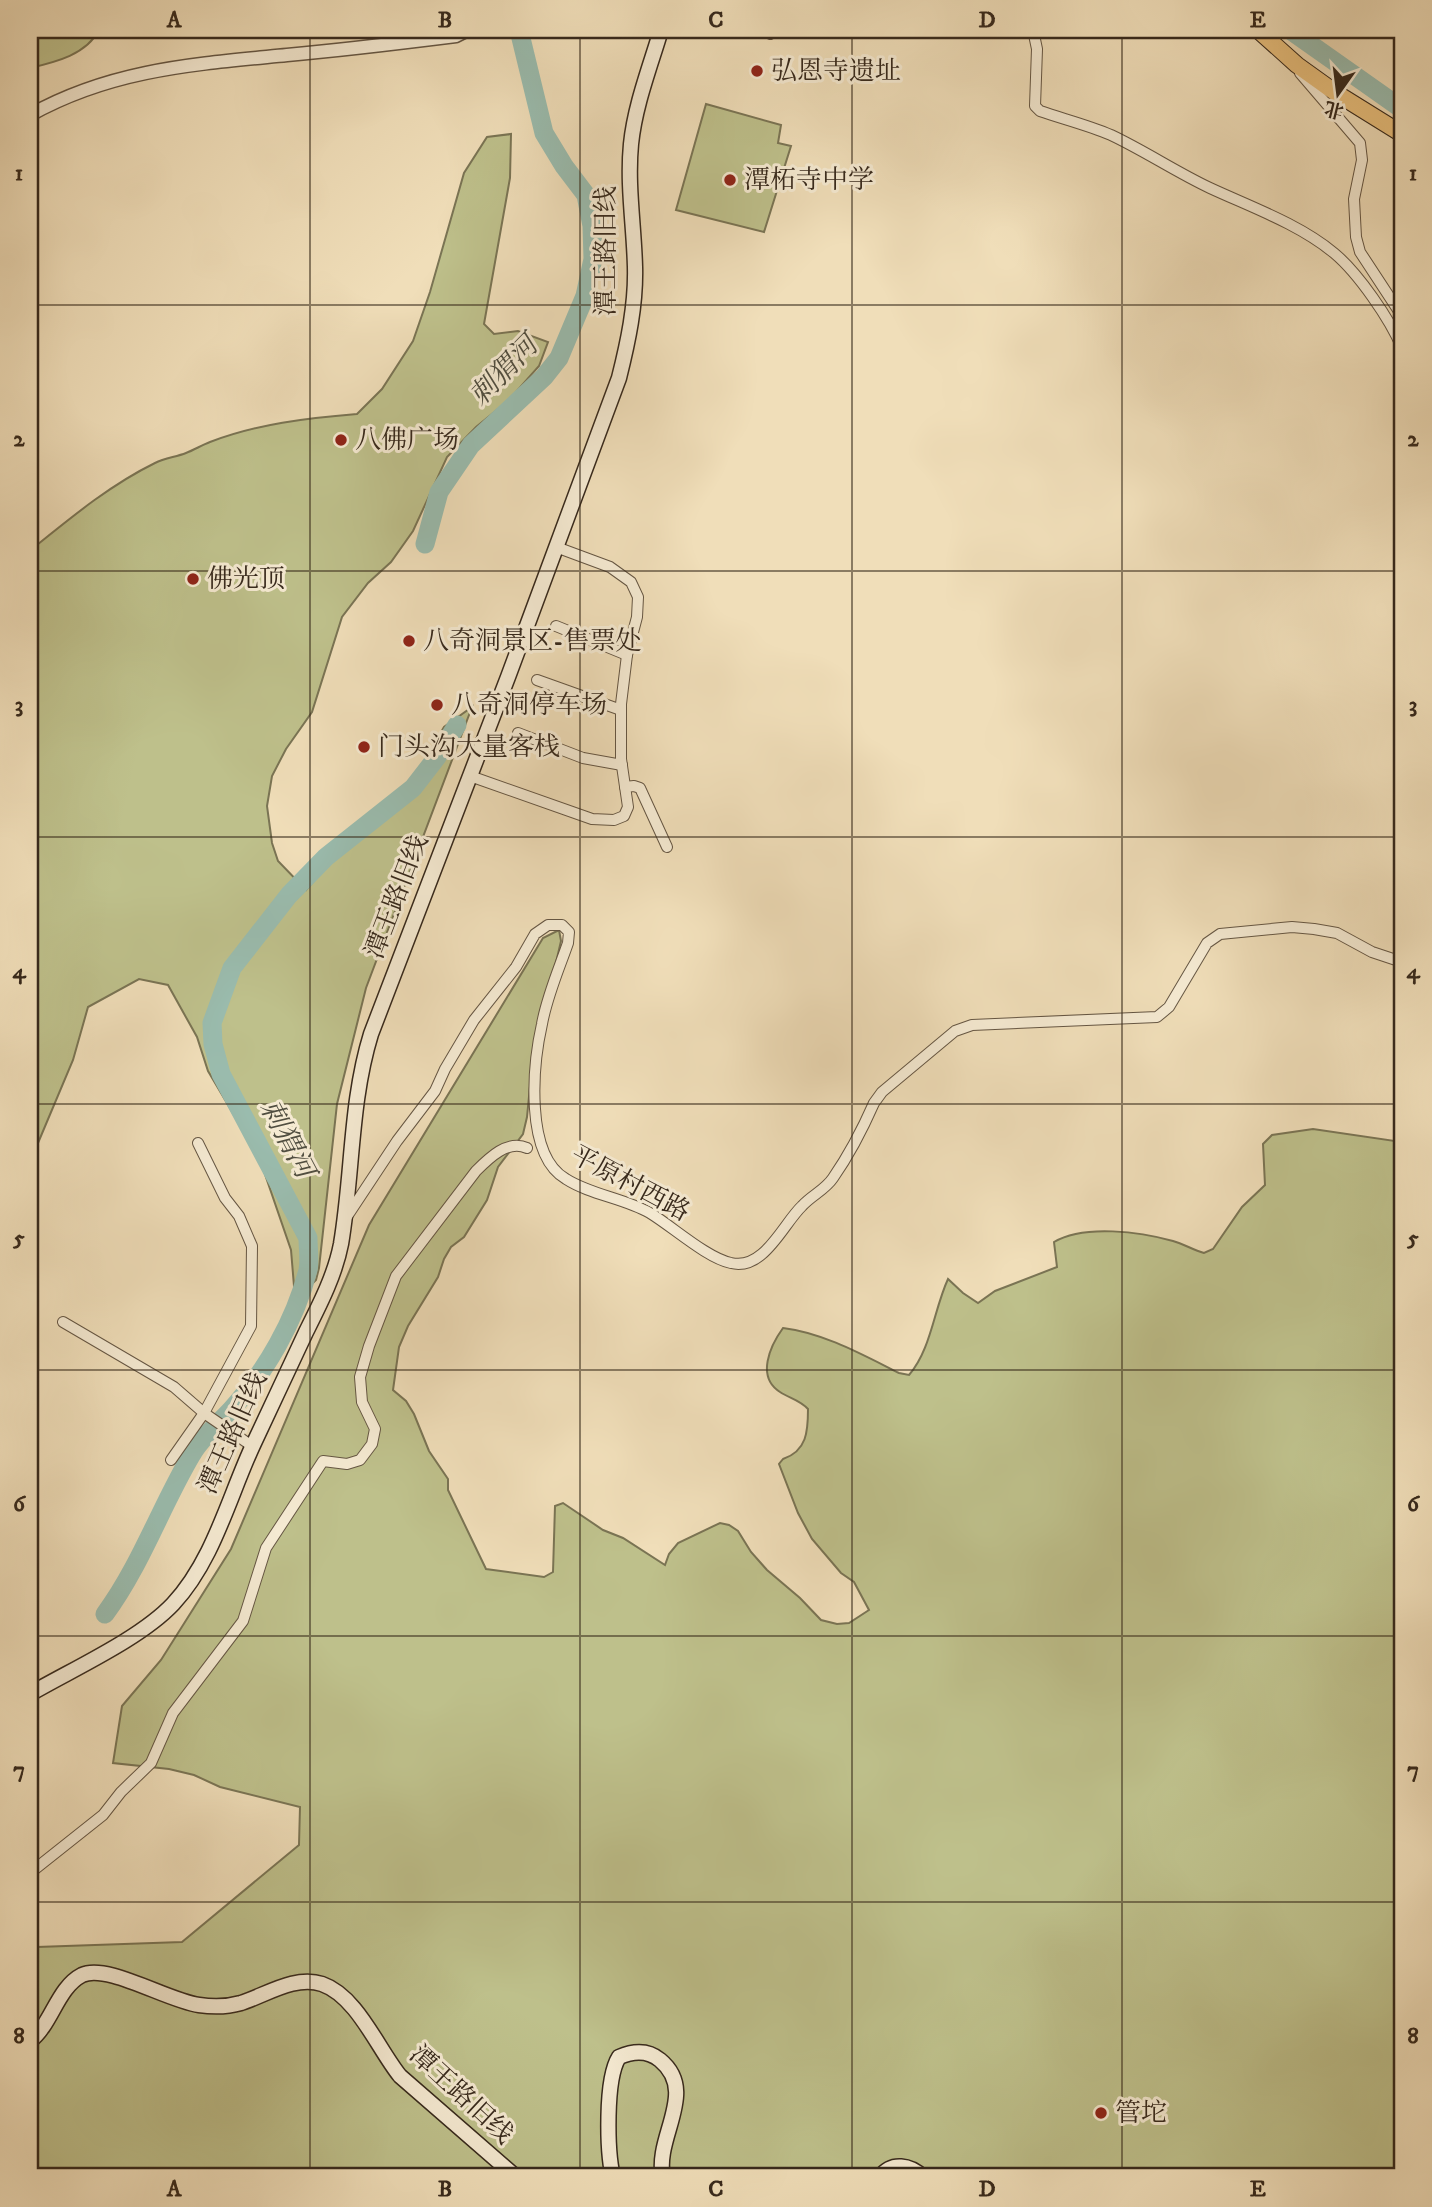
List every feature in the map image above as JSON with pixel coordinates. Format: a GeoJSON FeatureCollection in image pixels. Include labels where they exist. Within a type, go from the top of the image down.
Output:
{"type":"FeatureCollection","features":[{"type":"Feature","properties":{"kind":"highway"},"geometry":{"type":"LineString","coordinates":[[1258,30],[1336,93],[1402,134]]}},
{"type":"Feature","properties":{"kind":"main road","name":"潭王路旧线"},"geometry":{"type":"LineString","coordinates":[[30,1694],[138,1632],[174,1602],[199,1567],[213,1541],[252,1446],[328,1286],[344,1221],[353,1121],[363,1060],[619,378],[630,331],[635,268],[630,190],[631,144],[661,30]]}},
{"type":"Feature","properties":{"kind":"main road","name":"潭王路旧线"},"geometry":{"type":"LineString","coordinates":[[30,2041],[44,2027],[72,1983],[90,1972],[107,1973],[177,2000],[213,2006],[240,2003],[289,1985],[322,1984],[339,1993],[356,2012],[400,2076],[516,2177]]}},
{"type":"Feature","properties":{"kind":"main road"},"geometry":{"type":"LineString","coordinates":[[614,2177],[611,2163],[610,2081],[620,2057],[634,2052],[656,2057],[669,2070],[678,2088],[662,2152],[663,2177]]}},
{"type":"Feature","properties":{"kind":"main road"},"geometry":{"type":"LineString","coordinates":[[880,2177],[885,2171],[898,2166],[912,2168],[923,2177]]}},
{"type":"Feature","properties":{"kind":"street"},"geometry":{"type":"LineString","coordinates":[[30,115],[55,101],[127,75],[191,65],[456,36],[468,30]]}},
{"type":"Feature","properties":{"kind":"street"},"geometry":{"type":"LineString","coordinates":[[1033,30],[1037,49],[1035,106],[1040,111],[1109,134],[1313,239],[1335,254],[1373,299],[1394,328],[1402,348]]}},
{"type":"Feature","properties":{"kind":"street"},"geometry":{"type":"LineString","coordinates":[[1280,50],[1360,143],[1363,160],[1354,199],[1358,244],[1360,252],[1402,316]]}},
{"type":"Feature","properties":{"kind":"street"},"geometry":{"type":"LineString","coordinates":[[470,776],[592,819],[614,820],[624,816],[628,807],[622,765],[621,710],[627,655],[638,597],[631,582],[610,567],[556,547]]}},
{"type":"Feature","properties":{"kind":"street"},"geometry":{"type":"LineString","coordinates":[[556,626],[627,655]]}},
{"type":"Feature","properties":{"kind":"street"},"geometry":{"type":"LineString","coordinates":[[537,680],[621,710]]}},
{"type":"Feature","properties":{"kind":"street"},"geometry":{"type":"LineString","coordinates":[[518,733],[583,758],[622,765]]}},
{"type":"Feature","properties":{"kind":"street"},"geometry":{"type":"LineString","coordinates":[[625,787],[640,788],[667,847]]}},
{"type":"Feature","properties":{"kind":"street","name":"平原村西路"},"geometry":{"type":"LineString","coordinates":[[344,1221],[397,1141],[435,1091],[474,1020],[516,967],[535,934],[548,925],[562,925],[569,932],[568,943],[542,1023],[537,1060],[537,1130],[544,1153],[553,1168],[565,1179],[648,1212],[718,1258],[734,1264],[750,1261],[763,1254],[803,1205],[833,1179],[882,1093],[956,1031],[972,1025],[990,1023],[1157,1017],[1169,1007],[1207,943],[1220,934],[1292,927],[1314,929],[1337,933],[1372,952],[1402,962]]}},
{"type":"Feature","properties":{"kind":"street"},"geometry":{"type":"LineString","coordinates":[[171,1460],[204,1413],[251,1326],[252,1246],[239,1216],[225,1198],[198,1143]]}},
{"type":"Feature","properties":{"kind":"street"},"geometry":{"type":"LineString","coordinates":[[30,1870],[35,1869],[103,1815],[121,1792],[151,1763],[173,1713],[243,1621],[266,1548],[323,1461],[347,1464],[360,1460],[372,1444],[375,1429],[362,1402],[360,1377],[396,1276],[476,1171],[502,1149],[522,1146],[527,1148]]}},
{"type":"Feature","properties":{"kind":"street"},"geometry":{"type":"LineString","coordinates":[[63,1322],[174,1387],[204,1413],[252,1446]]}},
{"type":"Feature","properties":{"kind":"green space"},"geometry":{"type":"Polygon","coordinates":[[[30,30],[99,30],[86,46],[78,51],[59,60],[30,68],[30,30]]]}},
{"type":"Feature","properties":{"kind":"green space"},"geometry":{"type":"Polygon","coordinates":[[[706,104],[781,125],[778,143],[791,146],[764,232],[676,210],[706,104]]]}},
{"type":"Feature","properties":{"kind":"green space"},"geometry":{"type":"Polygon","coordinates":[[[511,134],[510,178],[484,324],[494,334],[518,331],[548,342],[539,366],[508,401],[476,427],[447,457],[413,531],[391,562],[368,583],[342,617],[312,712],[286,749],[272,776],[267,806],[272,843],[278,861],[306,890],[335,856],[370,827],[398,798],[423,764],[444,727],[472,707],[366,988],[337,1104],[319,1268],[316,1280],[307,1289],[294,1286],[291,1250],[259,1157],[208,1071],[197,1037],[168,985],[139,979],[88,1007],[73,1060],[30,1162],[30,549],[109,490],[159,461],[264,426],[357,414],[382,389],[413,341],[464,173],[487,137],[511,134]]]}},
{"type":"Feature","properties":{"kind":"green space"},"geometry":{"type":"Polygon","coordinates":[[[559,930],[561,941],[532,1066],[523,1134],[498,1167],[487,1200],[464,1237],[451,1247],[438,1277],[408,1326],[399,1347],[393,1390],[406,1401],[429,1451],[448,1479],[448,1490],[486,1569],[544,1577],[553,1572],[555,1506],[563,1503],[603,1530],[623,1538],[665,1565],[669,1554],[678,1543],[720,1523],[738,1531],[767,1570],[821,1620],[837,1624],[849,1623],[869,1610],[854,1582],[841,1573],[812,1539],[798,1513],[779,1464],[801,1445],[808,1417],[808,1409],[780,1392],[769,1378],[767,1370],[770,1352],[783,1328],[828,1340],[899,1373],[909,1375],[927,1342],[948,1279],[978,1303],[995,1291],[1057,1267],[1054,1242],[1066,1236],[1096,1231],[1145,1235],[1173,1241],[1204,1253],[1213,1249],[1242,1207],[1265,1185],[1263,1144],[1272,1135],[1313,1129],[1402,1142],[1402,2177],[30,2177],[30,1957],[37,1947],[182,1942],[299,1845],[300,1807],[220,1787],[194,1775],[169,1769],[113,1763],[122,1706],[161,1660],[231,1549],[369,1225],[543,938],[559,930]]]}},
{"type":"Feature","properties":{"kind":"waterway","name":"刺猬河"},"geometry":{"type":"LineString","coordinates":[[425,544],[439,492],[471,445],[544,377],[559,358],[585,296],[593,259],[592,226],[586,195],[544,133],[519,30]]}},
{"type":"Feature","properties":{"kind":"waterway"},"geometry":{"type":"LineString","coordinates":[[1290,30],[1402,109]]}},
{"type":"Feature","properties":{"kind":"waterway","name":"刺猬河"},"geometry":{"type":"LineString","coordinates":[[105,1614],[140,1556],[196,1448],[244,1395],[278,1344],[295,1308],[308,1270],[308,1238],[221,1074],[213,1044],[212,1023],[232,968],[289,895],[326,857],[413,788],[457,725]]}},
{"type":"Feature","properties":{"kind":"place","name":"弘恩寺遗址"},"geometry":{"type":"Point","coordinates":[757,71]}},
{"type":"Feature","properties":{"kind":"place","name":"潭柘寺中学"},"geometry":{"type":"Point","coordinates":[730,180]}},
{"type":"Feature","properties":{"kind":"place","name":"八佛广场"},"geometry":{"type":"Point","coordinates":[341,440]}},
{"type":"Feature","properties":{"kind":"place","name":"佛光顶"},"geometry":{"type":"Point","coordinates":[193,579]}},
{"type":"Feature","properties":{"kind":"place","name":"八奇洞景区-售票处"},"geometry":{"type":"Point","coordinates":[409,641]}},
{"type":"Feature","properties":{"kind":"place","name":"八奇洞停车场"},"geometry":{"type":"Point","coordinates":[437,705]}},
{"type":"Feature","properties":{"kind":"place","name":"门头沟大量客栈"},"geometry":{"type":"Point","coordinates":[364,747]}},
{"type":"Feature","properties":{"kind":"place","name":"管坨"},"geometry":{"type":"Point","coordinates":[1101,2113]}}]}
